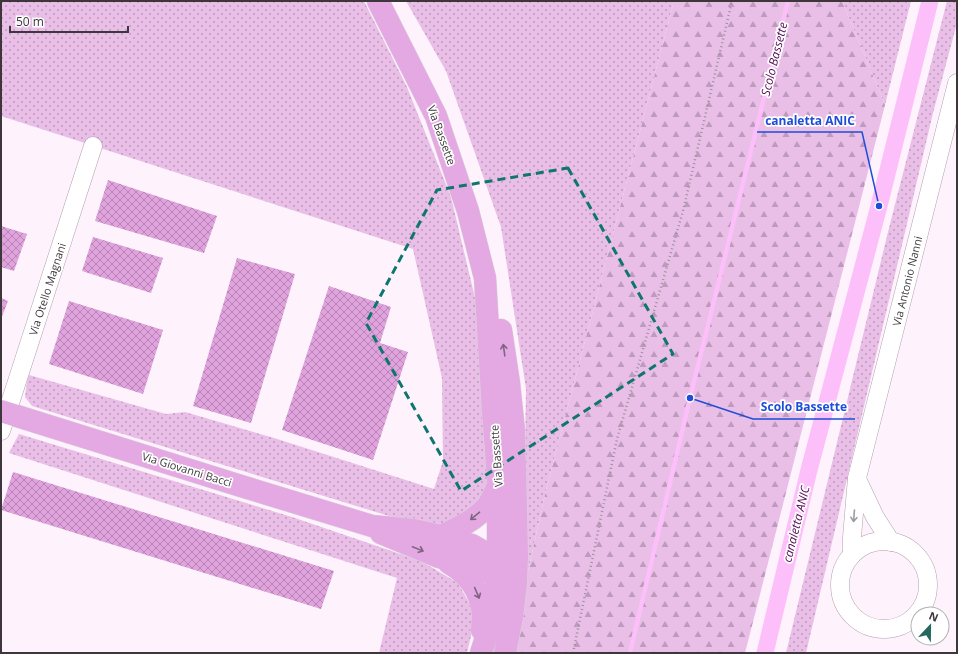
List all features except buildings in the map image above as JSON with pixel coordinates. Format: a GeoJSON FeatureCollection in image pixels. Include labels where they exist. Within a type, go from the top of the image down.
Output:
{"type":"FeatureCollection","features":[{"type":"Feature","properties":{"kind":"main road","name":"Via Bassette"},"geometry":{"type":"LineString","coordinates":[[378,1],[436,116],[468,212],[485,278],[498,485],[495,605],[481,653]]}},
{"type":"Feature","properties":{"kind":"main road","name":"Via Bassette"},"geometry":{"type":"LineString","coordinates":[[485,278],[498,303],[514,431],[517,563],[512,617],[505,653]]}},
{"type":"Feature","properties":{"kind":"main road","name":"Via Bassette"},"geometry":{"type":"LineString","coordinates":[[497,568],[505,564],[509,556],[509,532],[501,404],[509,383]]}},
{"type":"Feature","properties":{"kind":"main road","name":"Via Giovanni Bacci"},"geometry":{"type":"LineString","coordinates":[[3,418],[241,486],[372,526],[414,530],[472,545],[493,557],[497,568]]}},
{"type":"Feature","properties":{"kind":"main road"},"geometry":{"type":"LineString","coordinates":[[441,536],[474,518],[488,504],[498,485]]}},
{"type":"Feature","properties":{"kind":"main road","name":"Via Giovanni Bacci"},"geometry":{"type":"LineString","coordinates":[[372,526],[384,535],[439,557],[455,567],[469,579],[478,593],[483,614],[481,653]]}},
{"type":"Feature","properties":{"kind":"main road","name":"Via Giovanni Bacci"},"geometry":{"type":"LineString","coordinates":[[439,557],[497,568]]}},
{"type":"Feature","properties":{"kind":"main road","name":"Via Bassette"},"geometry":{"type":"LineString","coordinates":[[495,653],[506,582],[504,571],[497,568]]}},
{"type":"Feature","properties":{"kind":"street","name":"Via Antonio Nanni"},"geometry":{"type":"LineString","coordinates":[[852,555],[857,478],[957,83]]}},
{"type":"Feature","properties":{"kind":"street","name":"Via Otello Magnani"},"geometry":{"type":"LineString","coordinates":[[3,418],[93,146]]}},
{"type":"Feature","properties":{"kind":"street"},"geometry":{"type":"LineString","coordinates":[[857,478],[875,517],[890,542]]}},
{"type":"Feature","properties":{"kind":"street","name":"Via Antonio Nanni"},"geometry":{"type":"LineString","coordinates":[[877,542],[890,542],[904,546],[916,555],[924,567],[928,580],[927,594],[922,609],[912,620],[898,627],[883,630],[868,626],[855,618],[845,607],[841,594],[840,580],[844,566],[852,555],[863,546],[877,542]]}},
{"type":"Feature","properties":{"kind":"path"},"geometry":{"type":"LineString","coordinates":[[573,653],[617,439],[683,211],[732,1]]}},
{"type":"Feature","properties":{"kind":"highlighted area"},"geometry":{"type":"Polygon","coordinates":[[[568,168],[673,354],[461,491],[366,323],[437,190],[568,168]]]}},
{"type":"Feature","properties":{"kind":"green space"},"geometry":{"type":"Polygon","coordinates":[[[1,1],[364,1],[407,87],[451,197],[476,302],[491,446],[487,487],[477,502],[459,520],[439,524],[392,517],[32,406],[25,397],[29,375],[166,414],[185,412],[274,438],[434,489],[443,461],[442,378],[413,249],[1,116],[1,1]]]}},
{"type":"Feature","properties":{"kind":"green space"},"geometry":{"type":"Polygon","coordinates":[[[406,1],[674,1],[546,490],[523,594],[526,389],[501,227],[446,71],[406,1]]]}},
{"type":"Feature","properties":{"kind":"green space"},"geometry":{"type":"Polygon","coordinates":[[[674,1],[842,1],[885,105],[745,653],[514,653],[523,594],[546,490],[674,1]]]}},
{"type":"Feature","properties":{"kind":"green space"},"geometry":{"type":"Polygon","coordinates":[[[842,1],[911,1],[885,105],[842,1]]]}},
{"type":"Feature","properties":{"kind":"green space"},"geometry":{"type":"Polygon","coordinates":[[[947,1],[957,1],[957,23],[933,113],[806,653],[786,653],[888,232],[947,1]]]}},
{"type":"Feature","properties":{"kind":"green space"},"geometry":{"type":"Polygon","coordinates":[[[19,434],[292,517],[421,561],[458,583],[476,615],[467,653],[379,653],[397,578],[9,453],[19,434]]]}},
{"type":"Feature","properties":{"kind":"waterway","name":"Scolo Bassette"},"geometry":{"type":"LineString","coordinates":[[630,653],[690,398],[788,1]]}},
{"type":"Feature","properties":{"kind":"waterway","name":"canaletta ANIC"},"geometry":{"type":"LineString","coordinates":[[765,653],[809,470],[879,206],[930,1]]}},
{"type":"Feature","properties":{"kind":"place","name":"canaletta ANIC"},"geometry":{"type":"Point","coordinates":[879,206]}},
{"type":"Feature","properties":{"kind":"place","name":"Scolo Bassette"},"geometry":{"type":"Point","coordinates":[690,398]}}]}
